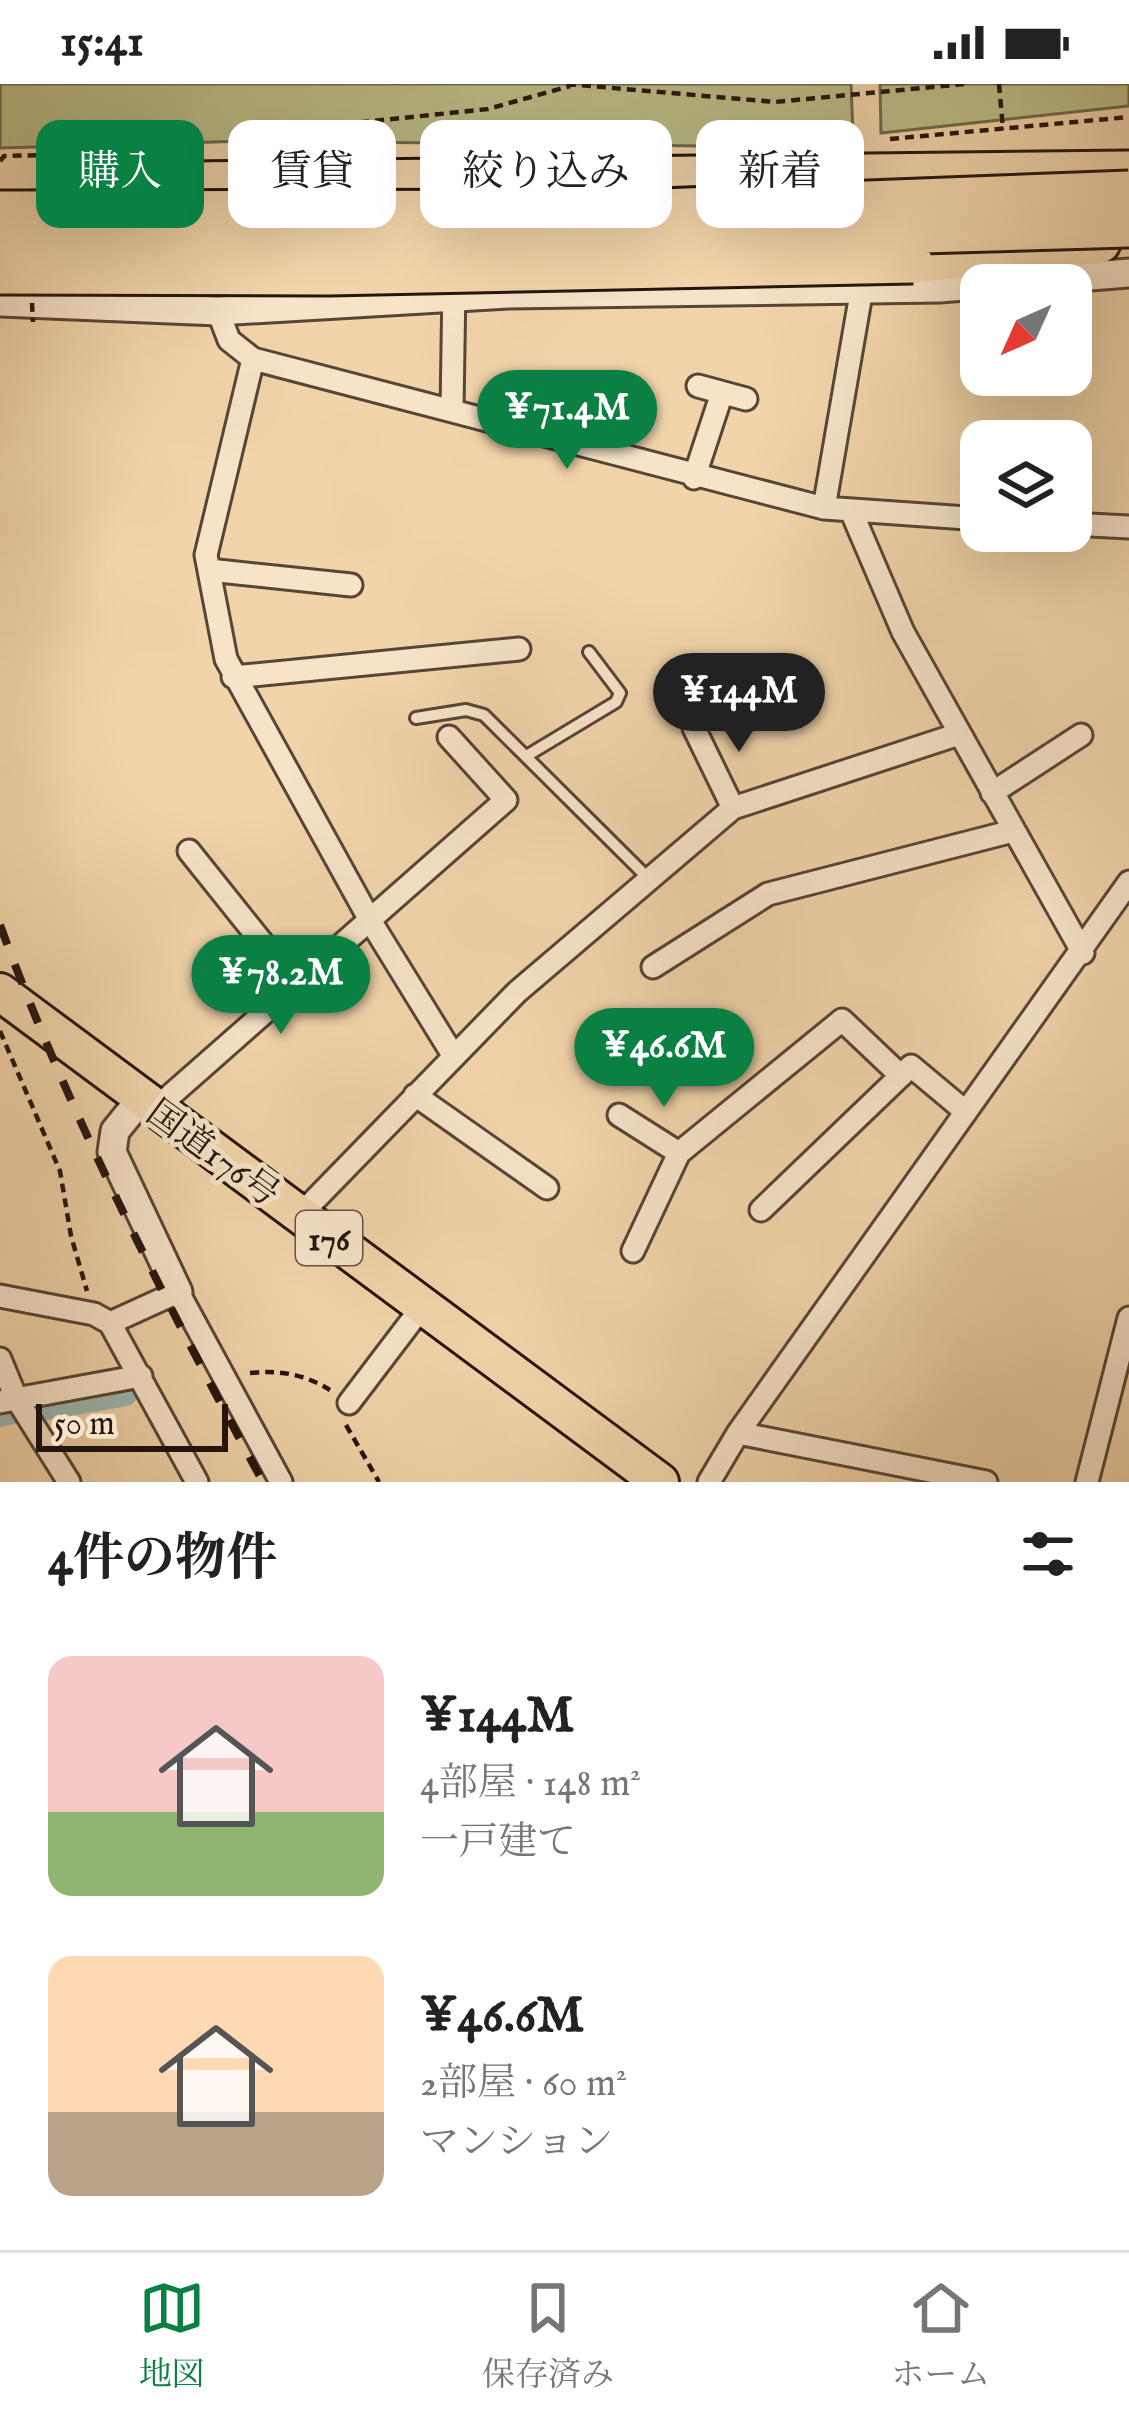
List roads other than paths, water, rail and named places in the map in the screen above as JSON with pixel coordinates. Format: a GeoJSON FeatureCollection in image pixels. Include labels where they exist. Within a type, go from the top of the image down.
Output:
{"type":"FeatureCollection","features":[{"type":"Feature","properties":{"kind":"highway"},"geometry":{"type":"LineString","coordinates":[[0,226],[131,188],[278,179],[1129,171]]}},
{"type":"Feature","properties":{"kind":"highway"},"geometry":{"type":"LineString","coordinates":[[0,211],[635,210],[1129,191]]}},
{"type":"Feature","properties":{"kind":"highway"},"geometry":{"type":"LineString","coordinates":[[0,240],[593,241],[1129,227]]}},
{"type":"Feature","properties":{"kind":"highway"},"geometry":{"type":"LineString","coordinates":[[0,274],[374,275],[868,265],[1129,240]]}},
{"type":"Feature","properties":{"kind":"highway","name":"国道176号"},"geometry":{"type":"LineString","coordinates":[[0,992],[660,1482]]}},
{"type":"Feature","properties":{"kind":"street"},"geometry":{"type":"LineString","coordinates":[[0,226],[426,222],[450,241],[455,296],[452,410]]}},
{"type":"Feature","properties":{"kind":"street"},"geometry":{"type":"LineString","coordinates":[[0,302],[218,311],[455,296],[940,288],[1129,273]]}},
{"type":"Feature","properties":{"kind":"street"},"geometry":{"type":"LineString","coordinates":[[824,508],[862,288]]}},
{"type":"Feature","properties":{"kind":"street"},"geometry":{"type":"LineString","coordinates":[[218,311],[229,340],[253,359],[694,478],[824,508],[960,519]]}},
{"type":"Feature","properties":{"kind":"street"},"geometry":{"type":"LineString","coordinates":[[253,359],[206,555],[233,677],[371,922],[453,1055]]}},
{"type":"Feature","properties":{"kind":"street"},"geometry":{"type":"LineString","coordinates":[[698,386],[746,399]]}},
{"type":"Feature","properties":{"kind":"street"},"geometry":{"type":"LineString","coordinates":[[694,478],[722,393]]}},
{"type":"Feature","properties":{"kind":"street"},"geometry":{"type":"LineString","coordinates":[[852,513],[903,632],[1083,953]]}},
{"type":"Feature","properties":{"kind":"street"},"geometry":{"type":"LineString","coordinates":[[1092,525],[1129,527]]}},
{"type":"Feature","properties":{"kind":"street"},"geometry":{"type":"LineString","coordinates":[[209,570],[352,584]]}},
{"type":"Feature","properties":{"kind":"street"},"geometry":{"type":"LineString","coordinates":[[233,677],[519,649]]}},
{"type":"Feature","properties":{"kind":"street"},"geometry":{"type":"LineString","coordinates":[[694,728],[733,808]]}},
{"type":"Feature","properties":{"kind":"street"},"geometry":{"type":"LineString","coordinates":[[299,1216],[517,992],[733,808],[959,734]]}},
{"type":"Feature","properties":{"kind":"street"},"geometry":{"type":"LineString","coordinates":[[992,793],[1081,735]]}},
{"type":"Feature","properties":{"kind":"street"},"geometry":{"type":"LineString","coordinates":[[281,1482],[178,1292],[112,1152],[115,1131],[297,986],[506,800],[449,737]]}},
{"type":"Feature","properties":{"kind":"street"},"geometry":{"type":"LineString","coordinates":[[653,967],[768,894],[1013,831]]}},
{"type":"Feature","properties":{"kind":"street"},"geometry":{"type":"LineString","coordinates":[[188,851],[297,986]]}},
{"type":"Feature","properties":{"kind":"street"},"geometry":{"type":"LineString","coordinates":[[709,1482],[738,1432],[1126,893]]}},
{"type":"Feature","properties":{"kind":"street"},"geometry":{"type":"LineString","coordinates":[[633,1251],[679,1153],[842,1020],[901,1076]]}},
{"type":"Feature","properties":{"kind":"street"},"geometry":{"type":"LineString","coordinates":[[761,1210],[911,1066],[966,1112]]}},
{"type":"Feature","properties":{"kind":"street"},"geometry":{"type":"LineString","coordinates":[[415,1095],[547,1188]]}},
{"type":"Feature","properties":{"kind":"street"},"geometry":{"type":"LineString","coordinates":[[619,1115],[679,1153]]}},
{"type":"Feature","properties":{"kind":"street"},"geometry":{"type":"LineString","coordinates":[[0,1296],[102,1318],[178,1292]]}},
{"type":"Feature","properties":{"kind":"street"},"geometry":{"type":"LineString","coordinates":[[349,1403],[422,1307]]}},
{"type":"Feature","properties":{"kind":"street"},"geometry":{"type":"LineString","coordinates":[[102,1318],[141,1376],[197,1482]]}},
{"type":"Feature","properties":{"kind":"street"},"geometry":{"type":"LineString","coordinates":[[1087,1482],[1129,1318]]}},
{"type":"Feature","properties":{"kind":"street"},"geometry":{"type":"LineString","coordinates":[[0,1359],[8,1400],[69,1482]]}},
{"type":"Feature","properties":{"kind":"street"},"geometry":{"type":"LineString","coordinates":[[8,1400],[141,1376]]}},
{"type":"Feature","properties":{"kind":"street"},"geometry":{"type":"LineString","coordinates":[[738,1432],[986,1482]]}},
{"type":"Feature","properties":{"kind":"lane"},"geometry":{"type":"LineString","coordinates":[[528,755],[616,702],[620,693],[590,652]]}},
{"type":"Feature","properties":{"kind":"lane"},"geometry":{"type":"LineString","coordinates":[[416,718],[466,710],[484,716],[649,879]]}},
{"type":"Feature","properties":{"kind":"waterway"},"geometry":{"type":"LineString","coordinates":[[38,1408],[124,1393]]}},
{"type":"Feature","properties":{"kind":"waterway"},"geometry":{"type":"LineString","coordinates":[[0,1413],[11,1411]]}},
{"type":"Feature","properties":{"kind":"railway"},"geometry":{"type":"LineString","coordinates":[[0,925],[57,1068],[121,1208],[263,1482]]}}]}
